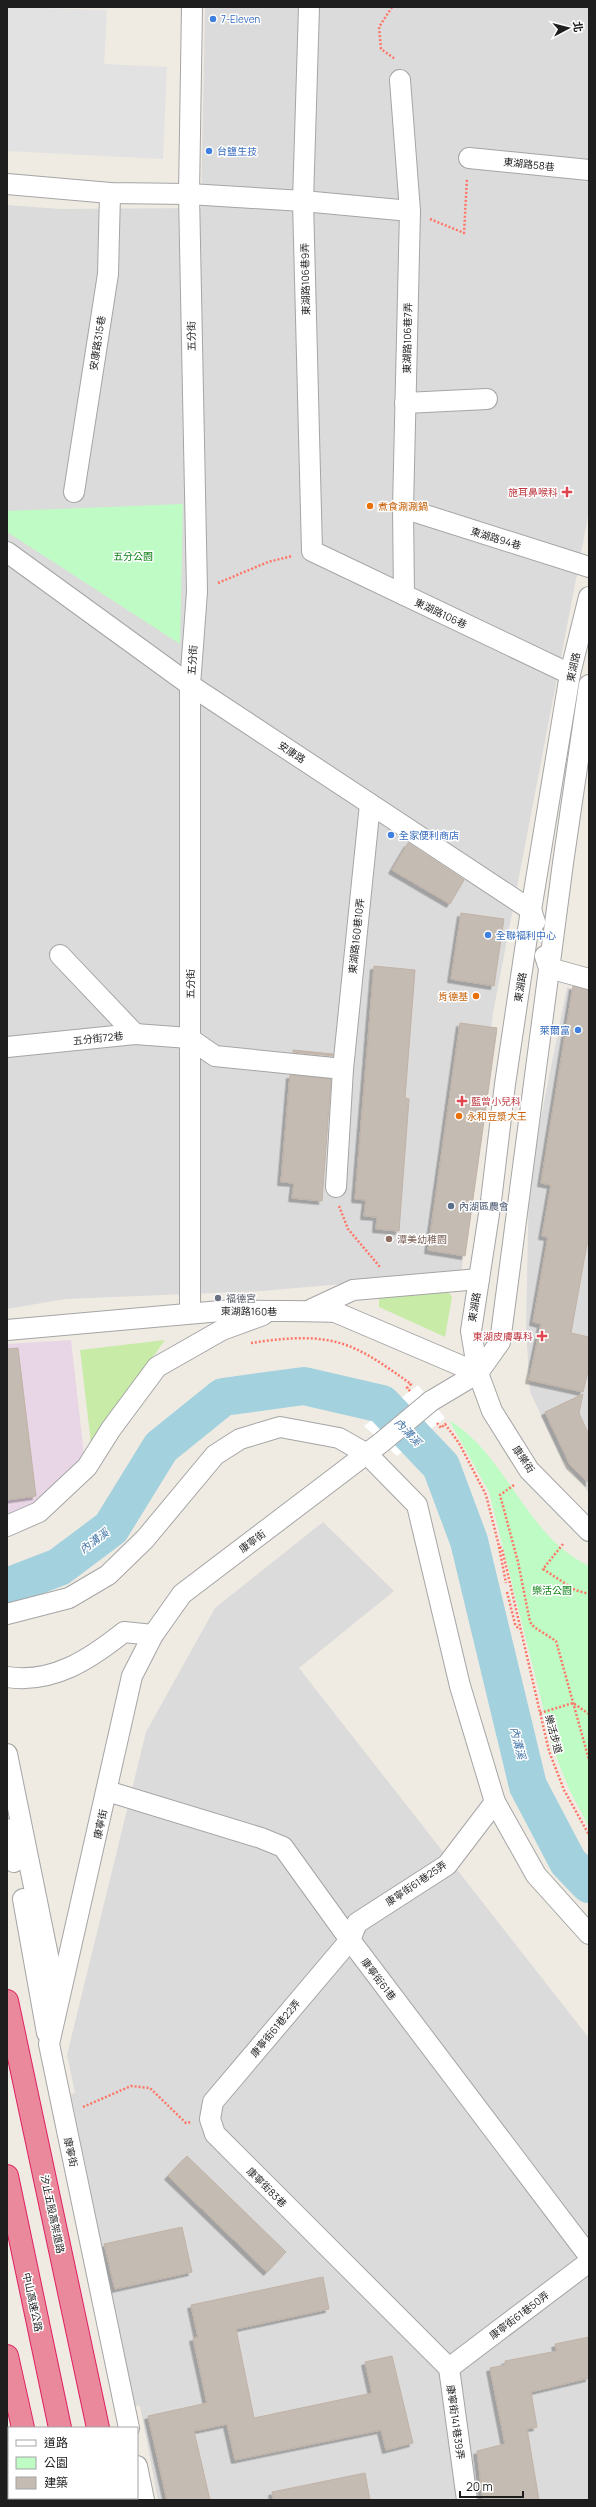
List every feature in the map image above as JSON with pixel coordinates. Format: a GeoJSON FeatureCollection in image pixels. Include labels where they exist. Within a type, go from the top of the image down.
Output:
{"type":"FeatureCollection","features":[{"type":"Feature","properties":{"kind":"highway","name":"汐止五股高架道路"},"geometry":{"type":"LineString","coordinates":[[7,2000],[98,2427]]}},
{"type":"Feature","properties":{"kind":"highway","name":"中山高速公路"},"geometry":{"type":"LineString","coordinates":[[7,2176],[60,2427]]}},
{"type":"Feature","properties":{"kind":"highway"},"geometry":{"type":"LineString","coordinates":[[7,2356],[23,2427]]}},
{"type":"Feature","properties":{"kind":"highway"},"geometry":{"type":"LineString","coordinates":[[7,2392],[16,2427]]}},
{"type":"Feature","properties":{"kind":"street","name":"五分街"},"geometry":{"type":"LineString","coordinates":[[190,1312],[190,685],[196,592],[189,194],[192,7]]}},
{"type":"Feature","properties":{"kind":"street","name":"東湖路106巷9弄"},"geometry":{"type":"LineString","coordinates":[[309,7],[303,201],[312,551]]}},
{"type":"Feature","properties":{"kind":"street","name":"東湖路106巷7弄"},"geometry":{"type":"LineString","coordinates":[[400,80],[410,211],[403,508],[404,595]]}},
{"type":"Feature","properties":{"kind":"street","name":"東湖路58巷"},"geometry":{"type":"LineString","coordinates":[[469,158],[589,170]]}},
{"type":"Feature","properties":{"kind":"street"},"geometry":{"type":"LineString","coordinates":[[7,184],[110,193],[189,194],[303,201],[410,211]]}},
{"type":"Feature","properties":{"kind":"street","name":"安康路315巷"},"geometry":{"type":"LineString","coordinates":[[74,492],[108,274],[110,193]]}},
{"type":"Feature","properties":{"kind":"street"},"geometry":{"type":"LineString","coordinates":[[405,403],[487,400]]}},
{"type":"Feature","properties":{"kind":"street","name":"東湖路94巷"},"geometry":{"type":"LineString","coordinates":[[403,508],[589,567]]}},
{"type":"Feature","properties":{"kind":"street","name":"東湖路106巷"},"geometry":{"type":"LineString","coordinates":[[312,551],[570,674]]}},
{"type":"Feature","properties":{"kind":"street","name":"安康路"},"geometry":{"type":"LineString","coordinates":[[7,552],[190,685],[531,910]]}},
{"type":"Feature","properties":{"kind":"street","name":"東湖路"},"geometry":{"type":"LineString","coordinates":[[478,1373],[470,1331],[479,1279],[531,910],[570,674],[589,596]]}},
{"type":"Feature","properties":{"kind":"street","name":"東湖路"},"geometry":{"type":"LineString","coordinates":[[478,1373],[500,1342],[549,968],[589,685]]}},
{"type":"Feature","properties":{"kind":"street","name":"東湖路160巷10弄"},"geometry":{"type":"LineString","coordinates":[[336,1186],[342,1069],[370,804]]}},
{"type":"Feature","properties":{"kind":"street"},"geometry":{"type":"LineString","coordinates":[[531,910],[549,968],[589,979]]}},
{"type":"Feature","properties":{"kind":"street"},"geometry":{"type":"LineString","coordinates":[[60,955],[135,1034]]}},
{"type":"Feature","properties":{"kind":"street","name":"五分街72巷"},"geometry":{"type":"LineString","coordinates":[[7,1047],[135,1034],[189,1038]]}},
{"type":"Feature","properties":{"kind":"street"},"geometry":{"type":"LineString","coordinates":[[189,1038],[215,1056],[342,1069]]}},
{"type":"Feature","properties":{"kind":"street"},"geometry":{"type":"LineString","coordinates":[[310,1310],[353,1290],[479,1279]]}},
{"type":"Feature","properties":{"kind":"street","name":"東湖路160巷"},"geometry":{"type":"LineString","coordinates":[[7,1330],[190,1312],[232,1310],[269,1313],[310,1310],[335,1312],[362,1321],[441,1359],[478,1373]]}},
{"type":"Feature","properties":{"kind":"street"},"geometry":{"type":"LineString","coordinates":[[7,1526],[39,1512],[88,1467],[111,1428],[157,1367],[222,1330],[269,1313]]}},
{"type":"Feature","properties":{"kind":"street","name":"康寧街"},"geometry":{"type":"LineString","coordinates":[[129,2427],[48,2044],[107,1792],[132,1676],[153,1635],[182,1594],[375,1448],[431,1401],[478,1373]]}},
{"type":"Feature","properties":{"kind":"street","name":"康樂街"},"geometry":{"type":"LineString","coordinates":[[478,1373],[492,1411],[530,1470],[589,1531]]}},
{"type":"Feature","properties":{"kind":"street"},"geometry":{"type":"LineString","coordinates":[[7,1614],[69,1598],[108,1575],[145,1539],[215,1455],[240,1439],[280,1427],[338,1438],[375,1448],[417,1505],[460,1686],[495,1802],[536,1875],[589,1934]]}},
{"type":"Feature","properties":{"kind":"street"},"geometry":{"type":"LineString","coordinates":[[7,1677],[20,1679],[45,1677],[96,1654],[124,1632],[153,1635]]}},
{"type":"Feature","properties":{"kind":"street"},"geometry":{"type":"LineString","coordinates":[[7,1754],[58,2000]]}},
{"type":"Feature","properties":{"kind":"street","name":"康寧街61巷"},"geometry":{"type":"LineString","coordinates":[[107,1792],[261,1838],[283,1847],[350,1940],[589,2256]]}},
{"type":"Feature","properties":{"kind":"street","name":"康寧街61巷25弄"},"geometry":{"type":"LineString","coordinates":[[350,1940],[357,1923],[446,1865],[495,1802]]}},
{"type":"Feature","properties":{"kind":"street"},"geometry":{"type":"LineString","coordinates":[[7,1829],[23,1899],[48,2044]]}},
{"type":"Feature","properties":{"kind":"street","name":"康寧街61巷22弄"},"geometry":{"type":"LineString","coordinates":[[210,2119],[213,2102],[350,1940]]}},
{"type":"Feature","properties":{"kind":"street","name":"康寧街83巷"},"geometry":{"type":"LineString","coordinates":[[210,2119],[215,2134],[448,2368]]}},
{"type":"Feature","properties":{"kind":"street","name":"康寧街61巷50弄"},"geometry":{"type":"LineString","coordinates":[[448,2368],[589,2262]]}},
{"type":"Feature","properties":{"kind":"street","name":"康寧街141巷39弄"},"geometry":{"type":"LineString","coordinates":[[448,2368],[467,2500]]}},
{"type":"Feature","properties":{"kind":"street"},"geometry":{"type":"LineString","coordinates":[[138,2471],[144,2500]]}},
{"type":"Feature","properties":{"kind":"path"},"geometry":{"type":"LineString","coordinates":[[392,7],[379,27],[381,49],[399,62],[400,80]]}},
{"type":"Feature","properties":{"kind":"path"},"geometry":{"type":"LineString","coordinates":[[410,211],[464,233],[469,158]]}},
{"type":"Feature","properties":{"kind":"path"},"geometry":{"type":"LineString","coordinates":[[196,592],[268,562],[312,551]]}},
{"type":"Feature","properties":{"kind":"path"},"geometry":{"type":"LineString","coordinates":[[336,1186],[340,1212],[348,1229],[364,1250],[400,1287]]}},
{"type":"Feature","properties":{"kind":"path"},"geometry":{"type":"LineString","coordinates":[[248,1343],[287,1338],[336,1342],[372,1357],[411,1384],[407,1388]]}},
{"type":"Feature","properties":{"kind":"path"},"geometry":{"type":"LineString","coordinates":[[441,1428],[445,1424],[459,1442],[486,1495],[499,1546],[506,1583]]}},
{"type":"Feature","properties":{"kind":"path"},"geometry":{"type":"LineString","coordinates":[[514,1485],[500,1494],[518,1562],[528,1614],[534,1627],[556,1641],[589,1760]]}},
{"type":"Feature","properties":{"kind":"path"},"geometry":{"type":"LineString","coordinates":[[563,1544],[543,1569],[575,1590],[589,1594]]}},
{"type":"Feature","properties":{"kind":"path"},"geometry":{"type":"LineString","coordinates":[[499,1546],[502,1549],[519,1630]]}},
{"type":"Feature","properties":{"kind":"path"},"geometry":{"type":"LineString","coordinates":[[507,1592],[515,1624],[519,1630]]}},
{"type":"Feature","properties":{"kind":"path","name":"樂活步道"},"geometry":{"type":"LineString","coordinates":[[519,1630],[549,1752],[564,1790],[589,1835]]}},
{"type":"Feature","properties":{"kind":"path"},"geometry":{"type":"LineString","coordinates":[[540,1714],[572,1703]]}},
{"type":"Feature","properties":{"kind":"path"},"geometry":{"type":"LineString","coordinates":[[572,1703],[589,1714]]}},
{"type":"Feature","properties":{"kind":"path"},"geometry":{"type":"LineString","coordinates":[[63,2114],[97,2103],[131,2086],[150,2088],[186,2123],[210,2119]]}},
{"type":"Feature","properties":{"kind":"shaded area"},"geometry":{"type":"Polygon","coordinates":[[[7,7],[107,10],[104,64],[167,67],[163,159],[7,151],[7,7]]]}},
{"type":"Feature","properties":{"kind":"shaded area"},"geometry":{"type":"Polygon","coordinates":[[[205,7],[589,7],[589,511],[493,1013],[461,1274],[261,1291],[65,1299],[7,1309],[7,205],[60,209],[201,208],[205,7]]]}},
{"type":"Feature","properties":{"kind":"shaded area"},"geometry":{"type":"Polygon","coordinates":[[[567,987],[589,994],[589,1493],[562,1459],[530,1392],[526,1330],[529,1178],[567,987]]]}},
{"type":"Feature","properties":{"kind":"shaded area"},"geometry":{"type":"Polygon","coordinates":[[[71,1340],[84,1455],[41,1498],[16,1513],[7,1514],[7,1344],[71,1340]]]}},
{"type":"Feature","properties":{"kind":"shaded area"},"geometry":{"type":"Polygon","coordinates":[[[323,1522],[394,1591],[299,1668],[589,2038],[589,2500],[158,2500],[140,2406],[134,2405],[71,2094],[75,2093],[67,2055],[146,1732],[215,1608],[323,1522]]]}},
{"type":"Feature","properties":{"kind":"green space","name":"五分公園"},"geometry":{"type":"Polygon","coordinates":[[[183,504],[180,644],[7,532],[7,511],[183,504]]]}},
{"type":"Feature","properties":{"kind":"green space"},"geometry":{"type":"Polygon","coordinates":[[[446,1289],[452,1297],[445,1337],[379,1307],[379,1298],[446,1289]]]}},
{"type":"Feature","properties":{"kind":"green space"},"geometry":{"type":"Polygon","coordinates":[[[165,1340],[91,1443],[80,1350],[165,1340]]]}},
{"type":"Feature","properties":{"kind":"green space","name":"樂活公園"},"geometry":{"type":"Polygon","coordinates":[[[449,1420],[469,1435],[487,1454],[548,1536],[567,1553],[589,1566],[589,1827],[569,1789],[554,1751],[489,1492],[449,1420]]]}},
{"type":"Feature","properties":{"kind":"pier"},"geometry":{"type":"Polygon","coordinates":[[[418,1385],[445,1418],[397,1456],[364,1426],[418,1385]]]}},
{"type":"Feature","properties":{"kind":"building"},"geometry":{"type":"Polygon","coordinates":[[[408,843],[464,880],[450,904],[392,870],[408,843]]]}},
{"type":"Feature","properties":{"kind":"building"},"geometry":{"type":"Polygon","coordinates":[[[461,913],[504,919],[494,986],[451,979],[461,913]]]}},
{"type":"Feature","properties":{"kind":"building"},"geometry":{"type":"Polygon","coordinates":[[[374,966],[415,970],[405,1098],[409,1099],[399,1231],[376,1229],[377,1217],[364,1216],[366,1200],[355,1199],[374,966]]]}},
{"type":"Feature","properties":{"kind":"building"},"geometry":{"type":"Polygon","coordinates":[[[573,986],[589,990],[589,1245],[587,1244],[571,1333],[589,1337],[589,1367],[583,1392],[529,1380],[541,1324],[533,1322],[548,1237],[542,1236],[551,1185],[541,1183],[573,986]]]}},
{"type":"Feature","properties":{"kind":"building"},"geometry":{"type":"Polygon","coordinates":[[[460,1023],[497,1028],[465,1256],[428,1250],[460,1023]]]}},
{"type":"Feature","properties":{"kind":"building"},"geometry":{"type":"Polygon","coordinates":[[[293,1050],[333,1054],[333,1056],[293,1052],[293,1050]]]}},
{"type":"Feature","properties":{"kind":"building"},"geometry":{"type":"Polygon","coordinates":[[[290,1075],[331,1079],[322,1201],[292,1198],[294,1183],[281,1182],[290,1075]]]}},
{"type":"Feature","properties":{"kind":"building"},"geometry":{"type":"Polygon","coordinates":[[[18,1348],[36,1496],[7,1500],[7,1349],[18,1348]]]}},
{"type":"Feature","properties":{"kind":"building"},"geometry":{"type":"Polygon","coordinates":[[[583,1394],[579,1413],[589,1435],[589,1483],[570,1465],[545,1412],[583,1394]]]}},
{"type":"Feature","properties":{"kind":"building"},"geometry":{"type":"Polygon","coordinates":[[[187,2156],[286,2252],[267,2272],[168,2176],[187,2156]]]}},
{"type":"Feature","properties":{"kind":"building"},"geometry":{"type":"Polygon","coordinates":[[[182,2227],[192,2272],[115,2289],[104,2244],[182,2227]]]}},
{"type":"Feature","properties":{"kind":"building"},"geometry":{"type":"Polygon","coordinates":[[[323,2277],[329,2309],[236,2329],[254,2418],[372,2393],[365,2362],[392,2356],[413,2443],[386,2450],[381,2430],[235,2460],[227,2424],[194,2431],[210,2500],[167,2500],[148,2416],[207,2403],[193,2338],[198,2337],[191,2305],[323,2277]]]}},
{"type":"Feature","properties":{"kind":"building"},"geometry":{"type":"Polygon","coordinates":[[[589,2337],[589,2378],[531,2392],[537,2427],[527,2429],[539,2500],[483,2500],[477,2451],[505,2444],[490,2368],[505,2365],[505,2361],[557,2351],[555,2344],[589,2337]]]}},
{"type":"Feature","properties":{"kind":"building"},"geometry":{"type":"Polygon","coordinates":[[[365,2473],[370,2500],[273,2500],[272,2492],[365,2473]]]}},
{"type":"Feature","properties":{"kind":"waterway","name":"內溝溪"},"geometry":{"type":"LineString","coordinates":[[7,1587],[59,1567],[111,1528],[161,1447],[223,1397],[304,1386],[382,1404],[441,1466],[469,1541],[528,1786],[568,1862],[589,1884]]}},
{"type":"Feature","properties":{"kind":"place","name":"7-Eleven"},"geometry":{"type":"Point","coordinates":[213,19]}},
{"type":"Feature","properties":{"kind":"place","name":"台鹽生技"},"geometry":{"type":"Point","coordinates":[209,151]}},
{"type":"Feature","properties":{"kind":"place","name":"施耳鼻喉科"},"geometry":{"type":"Point","coordinates":[567,492]}},
{"type":"Feature","properties":{"kind":"place","name":"煮食涮涮鍋"},"geometry":{"type":"Point","coordinates":[370,506]}},
{"type":"Feature","properties":{"kind":"place","name":"全家便利商店"},"geometry":{"type":"Point","coordinates":[391,835]}},
{"type":"Feature","properties":{"kind":"place","name":"全聯福利中心"},"geometry":{"type":"Point","coordinates":[488,935]}},
{"type":"Feature","properties":{"kind":"place","name":"肯德基"},"geometry":{"type":"Point","coordinates":[476,996]}},
{"type":"Feature","properties":{"kind":"place","name":"萊爾富"},"geometry":{"type":"Point","coordinates":[578,1030]}},
{"type":"Feature","properties":{"kind":"place","name":"藍曾小兒科"},"geometry":{"type":"Point","coordinates":[462,1101]}},
{"type":"Feature","properties":{"kind":"place","name":"永和豆漿大王"},"geometry":{"type":"Point","coordinates":[459,1116]}},
{"type":"Feature","properties":{"kind":"place","name":"內湖區農會"},"geometry":{"type":"Point","coordinates":[451,1206]}},
{"type":"Feature","properties":{"kind":"place","name":"潭美幼稚園"},"geometry":{"type":"Point","coordinates":[389,1239]}},
{"type":"Feature","properties":{"kind":"place","name":"福德宮"},"geometry":{"type":"Point","coordinates":[218,1298]}},
{"type":"Feature","properties":{"kind":"place","name":"東湖皮膚專科"},"geometry":{"type":"Point","coordinates":[542,1336]}}]}
